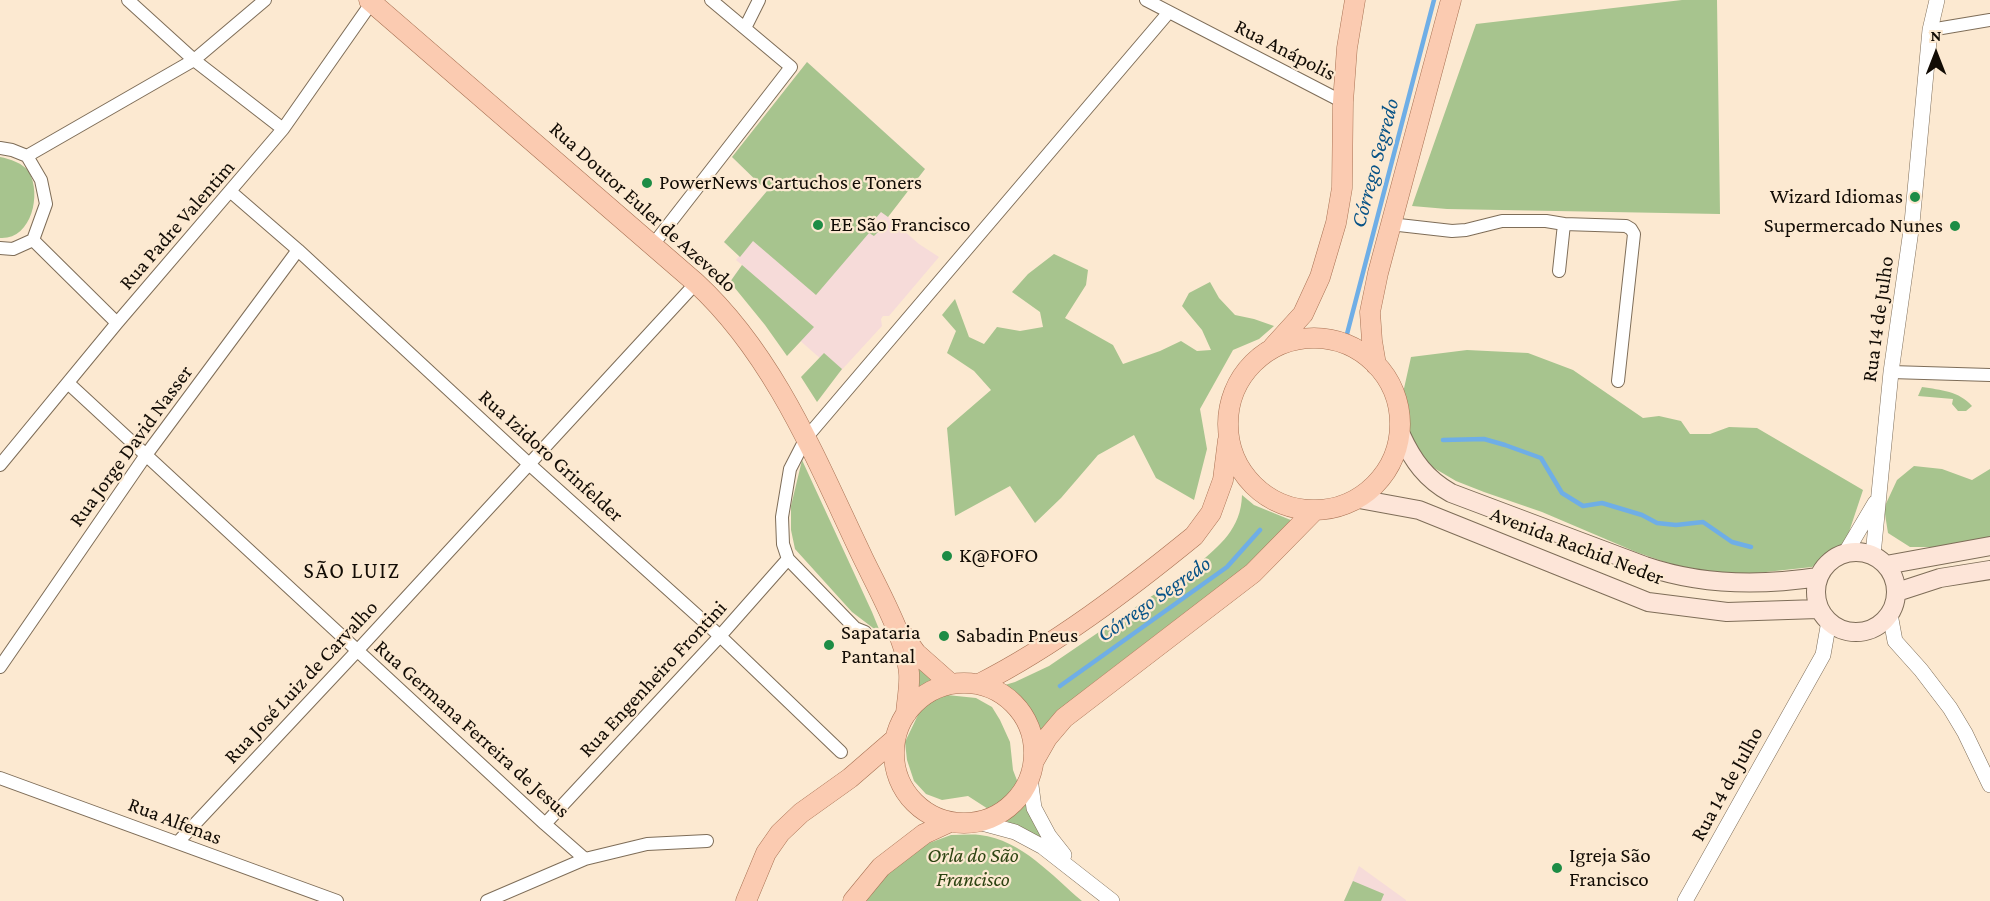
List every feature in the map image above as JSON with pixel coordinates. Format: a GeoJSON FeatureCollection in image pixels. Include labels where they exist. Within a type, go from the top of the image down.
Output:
{"type":"FeatureCollection","features":[{"type":"Feature","properties":{"kind":"main road"},"geometry":{"type":"LineString","coordinates":[[979,684],[1014,667],[1057,639],[1194,536],[1211,513],[1223,480],[1228,440],[1227,419],[1231,398],[1240,379],[1253,362],[1270,350],[1303,314],[1320,277],[1336,223],[1342,188],[1343,102],[1347,48],[1355,0]]}},
{"type":"Feature","properties":{"kind":"main road"},"geometry":{"type":"LineString","coordinates":[[1376,365],[1370,312],[1390,224],[1450,0]]}},
{"type":"Feature","properties":{"kind":"main road","name":"Rua Doutor Euler de Azevedo"},"geometry":{"type":"LineString","coordinates":[[371,1],[696,283],[723,311],[756,352],[784,396],[894,623]]}},
{"type":"Feature","properties":{"kind":"main road"},"geometry":{"type":"LineString","coordinates":[[1228,440],[1244,477],[1267,496],[1275,502],[1314,511],[1359,499],[1379,482],[1394,460],[1401,435],[1399,405],[1387,377],[1364,353],[1334,340],[1301,339],[1270,350]]}},
{"type":"Feature","properties":{"kind":"main road","name":"Avenida Rachid Neder"},"geometry":{"type":"LineString","coordinates":[[1401,435],[1412,459],[1436,485],[1451,494],[1677,577],[1752,583],[1818,577]]}},
{"type":"Feature","properties":{"kind":"main road","name":"Avenida Rachid Neder"},"geometry":{"type":"LineString","coordinates":[[1359,499],[1419,510],[1440,517],[1648,602],[1727,612],[1823,615]]}},
{"type":"Feature","properties":{"kind":"main road"},"geometry":{"type":"LineString","coordinates":[[894,623],[909,672],[906,714],[895,739],[895,766],[905,792],[925,811],[950,822],[978,822],[1003,812],[1023,793],[1047,738],[1064,718],[1253,573],[1314,511]]}},
{"type":"Feature","properties":{"kind":"main road"},"geometry":{"type":"LineString","coordinates":[[1879,560],[1894,577],[1897,592],[1893,610],[1879,627],[1865,633],[1846,633],[1823,615],[1814,593],[1818,577],[1831,560],[1846,552],[1879,560],[1990,546]]}},
{"type":"Feature","properties":{"kind":"main road"},"geometry":{"type":"LineString","coordinates":[[1897,592],[1940,578],[1990,570]]}},
{"type":"Feature","properties":{"kind":"main road"},"geometry":{"type":"LineString","coordinates":[[894,623],[916,652],[951,684]]}},
{"type":"Feature","properties":{"kind":"main road"},"geometry":{"type":"LineString","coordinates":[[906,714],[926,694],[951,684],[979,684],[1004,695],[1024,715],[1034,740],[1032,770]]}},
{"type":"Feature","properties":{"kind":"main road"},"geometry":{"type":"LineString","coordinates":[[746,901],[766,853],[780,833],[801,813],[850,778],[895,739]]}},
{"type":"Feature","properties":{"kind":"main road"},"geometry":{"type":"LineString","coordinates":[[854,901],[881,867],[924,834],[950,822]]}},
{"type":"Feature","properties":{"kind":"street"},"geometry":{"type":"LineString","coordinates":[[128,0],[194,60],[283,129]]}},
{"type":"Feature","properties":{"kind":"street"},"geometry":{"type":"LineString","coordinates":[[27,156],[194,60],[265,0]]}},
{"type":"Feature","properties":{"kind":"street"},"geometry":{"type":"LineString","coordinates":[[652,246],[791,67],[711,0]]}},
{"type":"Feature","properties":{"kind":"street"},"geometry":{"type":"LineString","coordinates":[[745,28],[759,0]]}},
{"type":"Feature","properties":{"kind":"street","name":"Rua Anápolis"},"geometry":{"type":"LineString","coordinates":[[1146,0],[1343,102]]}},
{"type":"Feature","properties":{"kind":"street","name":"Rua 14 de Julho"},"geometry":{"type":"LineString","coordinates":[[1879,560],[1877,500],[1891,372],[1912,223],[1930,30],[1937,0]]}},
{"type":"Feature","properties":{"kind":"street","name":"Rua Padre Valentim"},"geometry":{"type":"LineString","coordinates":[[0,465],[117,323],[283,129],[371,1]]}},
{"type":"Feature","properties":{"kind":"street"},"geometry":{"type":"LineString","coordinates":[[865,632],[855,628],[788,559],[783,544],[782,517],[790,469],[806,438],[1169,12]]}},
{"type":"Feature","properties":{"kind":"street"},"geometry":{"type":"LineString","coordinates":[[1930,30],[1990,20]]}},
{"type":"Feature","properties":{"kind":"street"},"geometry":{"type":"LineString","coordinates":[[0,148],[27,156],[41,180],[46,204],[33,240],[14,249],[0,248]]}},
{"type":"Feature","properties":{"kind":"street","name":"Rua Izidoro Grinfelder"},"geometry":{"type":"LineString","coordinates":[[231,192],[298,250],[529,464],[720,636],[841,752]]}},
{"type":"Feature","properties":{"kind":"street"},"geometry":{"type":"LineString","coordinates":[[1390,224],[1452,231],[1502,221],[1546,221],[1564,224],[1626,226],[1631,229],[1634,234],[1618,381]]}},
{"type":"Feature","properties":{"kind":"street"},"geometry":{"type":"LineString","coordinates":[[1558,271],[1564,224]]}},
{"type":"Feature","properties":{"kind":"street"},"geometry":{"type":"LineString","coordinates":[[33,240],[117,323]]}},
{"type":"Feature","properties":{"kind":"street","name":"Rua Jorge David Nasser"},"geometry":{"type":"LineString","coordinates":[[0,667],[146,455],[298,250]]}},
{"type":"Feature","properties":{"kind":"street","name":"Rua José Luiz de Carvalho"},"geometry":{"type":"LineString","coordinates":[[178,842],[696,283]]}},
{"type":"Feature","properties":{"kind":"street"},"geometry":{"type":"LineString","coordinates":[[1891,372],[1990,375]]}},
{"type":"Feature","properties":{"kind":"street","name":"Rua Germana Ferreira de Jesus"},"geometry":{"type":"LineString","coordinates":[[68,383],[585,859]]}},
{"type":"Feature","properties":{"kind":"street","name":"Rua 14 de Julho"},"geometry":{"type":"LineString","coordinates":[[1846,552],[1877,500]]}},
{"type":"Feature","properties":{"kind":"street","name":"Rua Engenheiro Frontini"},"geometry":{"type":"LineString","coordinates":[[545,824],[720,636],[788,559]]}},
{"type":"Feature","properties":{"kind":"street"},"geometry":{"type":"LineString","coordinates":[[1890,614],[1895,641],[1950,708],[1990,785]]}},
{"type":"Feature","properties":{"kind":"street","name":"Rua 14 de Julho"},"geometry":{"type":"LineString","coordinates":[[1685,901],[1823,655],[1823,615]]}},
{"type":"Feature","properties":{"kind":"street"},"geometry":{"type":"LineString","coordinates":[[1032,770],[1034,807],[1048,836],[1081,875]]}},
{"type":"Feature","properties":{"kind":"street","name":"Rua Alfenas"},"geometry":{"type":"LineString","coordinates":[[0,778],[337,901]]}},
{"type":"Feature","properties":{"kind":"street"},"geometry":{"type":"LineString","coordinates":[[978,822],[1015,832],[1043,847],[1112,901]]}},
{"type":"Feature","properties":{"kind":"street"},"geometry":{"type":"LineString","coordinates":[[487,901],[585,859],[647,844],[706,841]]}},
{"type":"Feature","properties":{"kind":"shaded area","name":"EE São Francisco"},"geometry":{"type":"Polygon","coordinates":[[[807,62],[925,169],[887,216],[919,244],[939,257],[889,316],[883,316],[882,326],[838,374],[731,280],[742,265],[736,260],[739,256],[724,242],[767,191],[732,157],[807,62]]]}},
{"type":"Feature","properties":{"kind":"shaded area"},"geometry":{"type":"Polygon","coordinates":[[[1359,866],[1406,900],[1406,901],[1344,901],[1359,866]]]}},
{"type":"Feature","properties":{"kind":"green space"},"geometry":{"type":"Polygon","coordinates":[[[1682,0],[1717,0],[1720,214],[1447,209],[1412,206],[1476,24],[1682,0]]]}},
{"type":"Feature","properties":{"kind":"green space","name":"EE São Francisco"},"geometry":{"type":"Polygon","coordinates":[[[807,62],[925,169],[888,217],[881,212],[870,225],[878,232],[874,236],[869,233],[816,295],[753,241],[740,257],[724,242],[767,191],[732,157],[807,62]]]}},
{"type":"Feature","properties":{"kind":"green space"},"geometry":{"type":"Polygon","coordinates":[[[0,157],[16,162],[29,172],[33,182],[34,204],[26,224],[19,232],[11,237],[0,238],[0,157]]]}},
{"type":"Feature","properties":{"kind":"green space"},"geometry":{"type":"Polygon","coordinates":[[[1054,254],[1088,270],[1086,285],[1065,318],[1113,345],[1123,364],[1181,341],[1197,351],[1211,350],[1202,330],[1182,306],[1189,293],[1210,282],[1219,298],[1235,315],[1274,326],[1259,339],[1233,350],[1200,409],[1207,449],[1194,500],[1156,478],[1134,435],[1098,455],[1061,498],[1035,523],[1010,486],[955,516],[947,428],[991,390],[974,371],[947,353],[956,331],[942,315],[955,299],[969,337],[984,344],[997,327],[1020,331],[1043,327],[1040,312],[1012,292],[1028,274],[1054,254]]]}},
{"type":"Feature","properties":{"kind":"green space"},"geometry":{"type":"Polygon","coordinates":[[[742,265],[814,327],[787,356],[730,282],[742,265]]]}},
{"type":"Feature","properties":{"kind":"green space"},"geometry":{"type":"Polygon","coordinates":[[[1467,350],[1528,353],[1573,370],[1643,418],[1659,416],[1681,421],[1690,434],[1710,434],[1729,427],[1757,428],[1863,490],[1845,544],[1812,567],[1738,575],[1682,568],[1636,552],[1542,512],[1456,481],[1422,461],[1411,447],[1403,393],[1411,357],[1467,350]]]}},
{"type":"Feature","properties":{"kind":"green space"},"geometry":{"type":"Polygon","coordinates":[[[824,353],[842,369],[817,402],[801,377],[824,353]]]}},
{"type":"Feature","properties":{"kind":"green space"},"geometry":{"type":"Polygon","coordinates":[[[1922,387],[1955,394],[1972,406],[1966,411],[1958,411],[1952,404],[1953,399],[1918,396],[1922,387]]]}},
{"type":"Feature","properties":{"kind":"green space"},"geometry":{"type":"Polygon","coordinates":[[[802,460],[881,634],[852,612],[795,549],[791,530],[791,506],[802,460]]]}},
{"type":"Feature","properties":{"kind":"green space"},"geometry":{"type":"Polygon","coordinates":[[[1914,466],[1942,469],[1972,480],[1990,469],[1990,540],[1945,547],[1910,547],[1888,533],[1884,508],[1897,480],[1914,466]]]}},
{"type":"Feature","properties":{"kind":"green space"},"geometry":{"type":"Polygon","coordinates":[[[1242,495],[1254,505],[1298,523],[1248,567],[1217,588],[1066,705],[1037,743],[1034,725],[1026,709],[1014,697],[998,687],[1015,682],[1049,666],[1196,566],[1228,535],[1238,517],[1242,495]]]}},
{"type":"Feature","properties":{"kind":"green space"},"geometry":{"type":"Polygon","coordinates":[[[913,654],[947,695],[976,698],[992,707],[1010,742],[1013,770],[1028,809],[1061,856],[968,796],[942,800],[926,794],[914,781],[907,760],[905,742],[918,715],[913,654]]]}},
{"type":"Feature","properties":{"kind":"green space","name":"Orla do São Francisco"},"geometry":{"type":"Polygon","coordinates":[[[951,835],[980,835],[995,838],[1023,851],[1082,901],[863,901],[898,862],[924,845],[951,835]]]}},
{"type":"Feature","properties":{"kind":"green space"},"geometry":{"type":"Polygon","coordinates":[[[1353,881],[1384,894],[1381,901],[1344,901],[1353,881]]]}},
{"type":"Feature","properties":{"kind":"waterway","name":"Córrego Segredo"},"geometry":{"type":"LineString","coordinates":[[1347,334],[1434,0]]}},
{"type":"Feature","properties":{"kind":"waterway"},"geometry":{"type":"LineString","coordinates":[[1443,440],[1484,439],[1541,458],[1562,493],[1583,506],[1602,503],[1642,515],[1657,523],[1676,525],[1703,522],[1732,542],[1751,547]]}},
{"type":"Feature","properties":{"kind":"waterway","name":"Córrego Segredo"},"geometry":{"type":"LineString","coordinates":[[1060,686],[1227,567],[1260,530]]}},
{"type":"Feature","properties":{"kind":"place","name":"PowerNews Cartuchos e Toners"},"geometry":{"type":"Point","coordinates":[647,183]}},
{"type":"Feature","properties":{"kind":"place","name":"Wizard Idiomas"},"geometry":{"type":"Point","coordinates":[1915,197]}},
{"type":"Feature","properties":{"kind":"place","name":"EE São Francisco"},"geometry":{"type":"Point","coordinates":[818,225]}},
{"type":"Feature","properties":{"kind":"place","name":"Supermercado Nunes"},"geometry":{"type":"Point","coordinates":[1955,226]}},
{"type":"Feature","properties":{"kind":"place","name":"K@FOFO"},"geometry":{"type":"Point","coordinates":[947,556]}},
{"type":"Feature","properties":{"kind":"place","name":"Sabadin Pneus"},"geometry":{"type":"Point","coordinates":[944,636]}},
{"type":"Feature","properties":{"kind":"place","name":"Sapataria Pantanal"},"geometry":{"type":"Point","coordinates":[829,645]}},
{"type":"Feature","properties":{"kind":"place","name":"Igreja São Francisco"},"geometry":{"type":"Point","coordinates":[1557,868]}},
{"type":"Feature","properties":{"kind":"district","name":"SÃO LUIZ"},"geometry":{"type":"Point","coordinates":[352,571]}}]}
